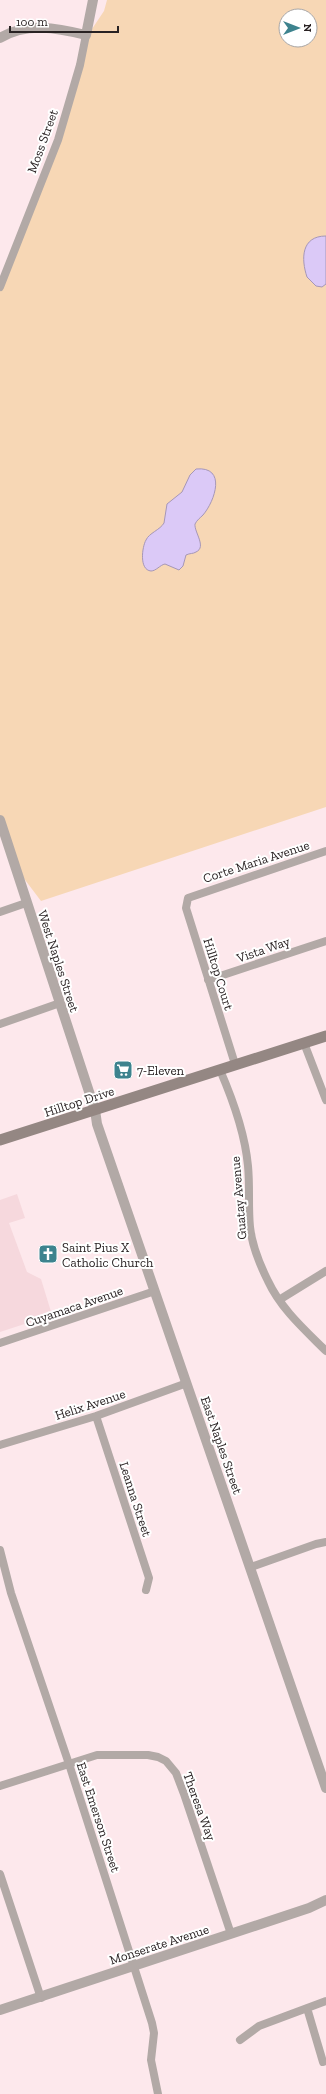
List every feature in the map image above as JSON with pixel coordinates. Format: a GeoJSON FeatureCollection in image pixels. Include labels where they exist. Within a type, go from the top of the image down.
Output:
{"type":"FeatureCollection","features":[{"type":"Feature","properties":{"kind":"main road","name":"Hilltop Drive"},"geometry":{"type":"LineString","coordinates":[[0,1140],[326,1036]]}},
{"type":"Feature","properties":{"kind":"street","name":"Moss Street"},"geometry":{"type":"LineString","coordinates":[[0,286],[58,140],[80,65],[93,0]]}},
{"type":"Feature","properties":{"kind":"street"},"geometry":{"type":"LineString","coordinates":[[0,38],[20,30],[38,27],[86,35]]}},
{"type":"Feature","properties":{"kind":"street","name":"West Naples Street"},"geometry":{"type":"LineString","coordinates":[[0,820],[95,1110]]}},
{"type":"Feature","properties":{"kind":"street","name":"Corte Maria Avenue"},"geometry":{"type":"LineString","coordinates":[[194,895],[326,851]]}},
{"type":"Feature","properties":{"kind":"street","name":"Hilltop Court"},"geometry":{"type":"LineString","coordinates":[[194,895],[188,898],[186,908],[235,1064]]}},
{"type":"Feature","properties":{"kind":"street"},"geometry":{"type":"LineString","coordinates":[[0,912],[26,903]]}},
{"type":"Feature","properties":{"kind":"street","name":"Vista Way"},"geometry":{"type":"LineString","coordinates":[[208,980],[326,941]]}},
{"type":"Feature","properties":{"kind":"street"},"geometry":{"type":"LineString","coordinates":[[0,1024],[60,1003]]}},
{"type":"Feature","properties":{"kind":"street"},"geometry":{"type":"LineString","coordinates":[[304,1043],[326,1100]]}},
{"type":"Feature","properties":{"kind":"street","name":"Guatay Avenue"},"geometry":{"type":"LineString","coordinates":[[220,1070],[240,1123],[248,1165],[250,1228],[255,1249],[268,1282],[279,1300],[290,1314],[326,1351]]}},
{"type":"Feature","properties":{"kind":"street","name":"East Naples Street"},"geometry":{"type":"LineString","coordinates":[[95,1110],[96,1120],[155,1291],[322,1765],[326,1788]]}},
{"type":"Feature","properties":{"kind":"street"},"geometry":{"type":"LineString","coordinates":[[279,1300],[326,1271]]}},
{"type":"Feature","properties":{"kind":"street","name":"Cuyamaca Avenue"},"geometry":{"type":"LineString","coordinates":[[0,1343],[155,1291]]}},
{"type":"Feature","properties":{"kind":"street","name":"Helix Avenue"},"geometry":{"type":"LineString","coordinates":[[0,1445],[96,1416],[187,1383]]}},
{"type":"Feature","properties":{"kind":"street","name":"Leanna Street"},"geometry":{"type":"LineString","coordinates":[[96,1416],[149,1578],[146,1590]]}},
{"type":"Feature","properties":{"kind":"street"},"geometry":{"type":"LineString","coordinates":[[251,1567],[316,1544],[326,1542]]}},
{"type":"Feature","properties":{"kind":"street","name":"East Emerson Street"},"geometry":{"type":"LineString","coordinates":[[0,1550],[10,1593],[69,1764],[135,1965],[152,2022],[154,2033],[151,2060],[158,2094]]}},
{"type":"Feature","properties":{"kind":"street","name":"Theresa Way"},"geometry":{"type":"LineString","coordinates":[[0,1786],[97,1755],[148,1755],[158,1756],[166,1761],[176,1773],[184,1794],[230,1934]]}},
{"type":"Feature","properties":{"kind":"street"},"geometry":{"type":"LineString","coordinates":[[0,1874],[41,1998]]}},
{"type":"Feature","properties":{"kind":"street","name":"Monserate Avenue"},"geometry":{"type":"LineString","coordinates":[[0,2010],[41,1998],[135,1965],[309,1908],[326,1900]]}},
{"type":"Feature","properties":{"kind":"street"},"geometry":{"type":"LineString","coordinates":[[240,2040],[259,2026],[326,2001]]}},
{"type":"Feature","properties":{"kind":"street"},"geometry":{"type":"LineString","coordinates":[[307,2008],[323,2062]]}},
{"type":"Feature","properties":{"kind":"shaded area"},"geometry":{"type":"Polygon","coordinates":[[[107,0],[326,0],[326,807],[41,901],[10,860],[0,829],[0,288],[51,162],[86,38],[104,11],[107,0]]]}},
{"type":"Feature","properties":{"kind":"shaded area"},"geometry":{"type":"Polygon","coordinates":[[[326,236],[326,284],[322,287],[316,286],[307,277],[304,256],[307,244],[318,237],[326,236]]]}},
{"type":"Feature","properties":{"kind":"shaded area"},"geometry":{"type":"Polygon","coordinates":[[[196,469],[206,470],[212,473],[216,486],[207,509],[195,524],[200,543],[199,550],[195,553],[186,555],[183,566],[179,570],[165,564],[153,571],[147,570],[142,558],[146,540],[164,523],[167,504],[182,492],[190,475],[196,469]]]}},
{"type":"Feature","properties":{"kind":"shaded area"},"geometry":{"type":"Polygon","coordinates":[[[17,1194],[25,1218],[9,1223],[27,1272],[41,1279],[52,1315],[0,1332],[0,1200],[17,1194]]]}},
{"type":"Feature","properties":{"kind":"place","name":"7-Eleven"},"geometry":{"type":"Point","coordinates":[123,1070]}},
{"type":"Feature","properties":{"kind":"place","name":"Saint Pius X Catholic Church"},"geometry":{"type":"Point","coordinates":[48,1254]}}]}
